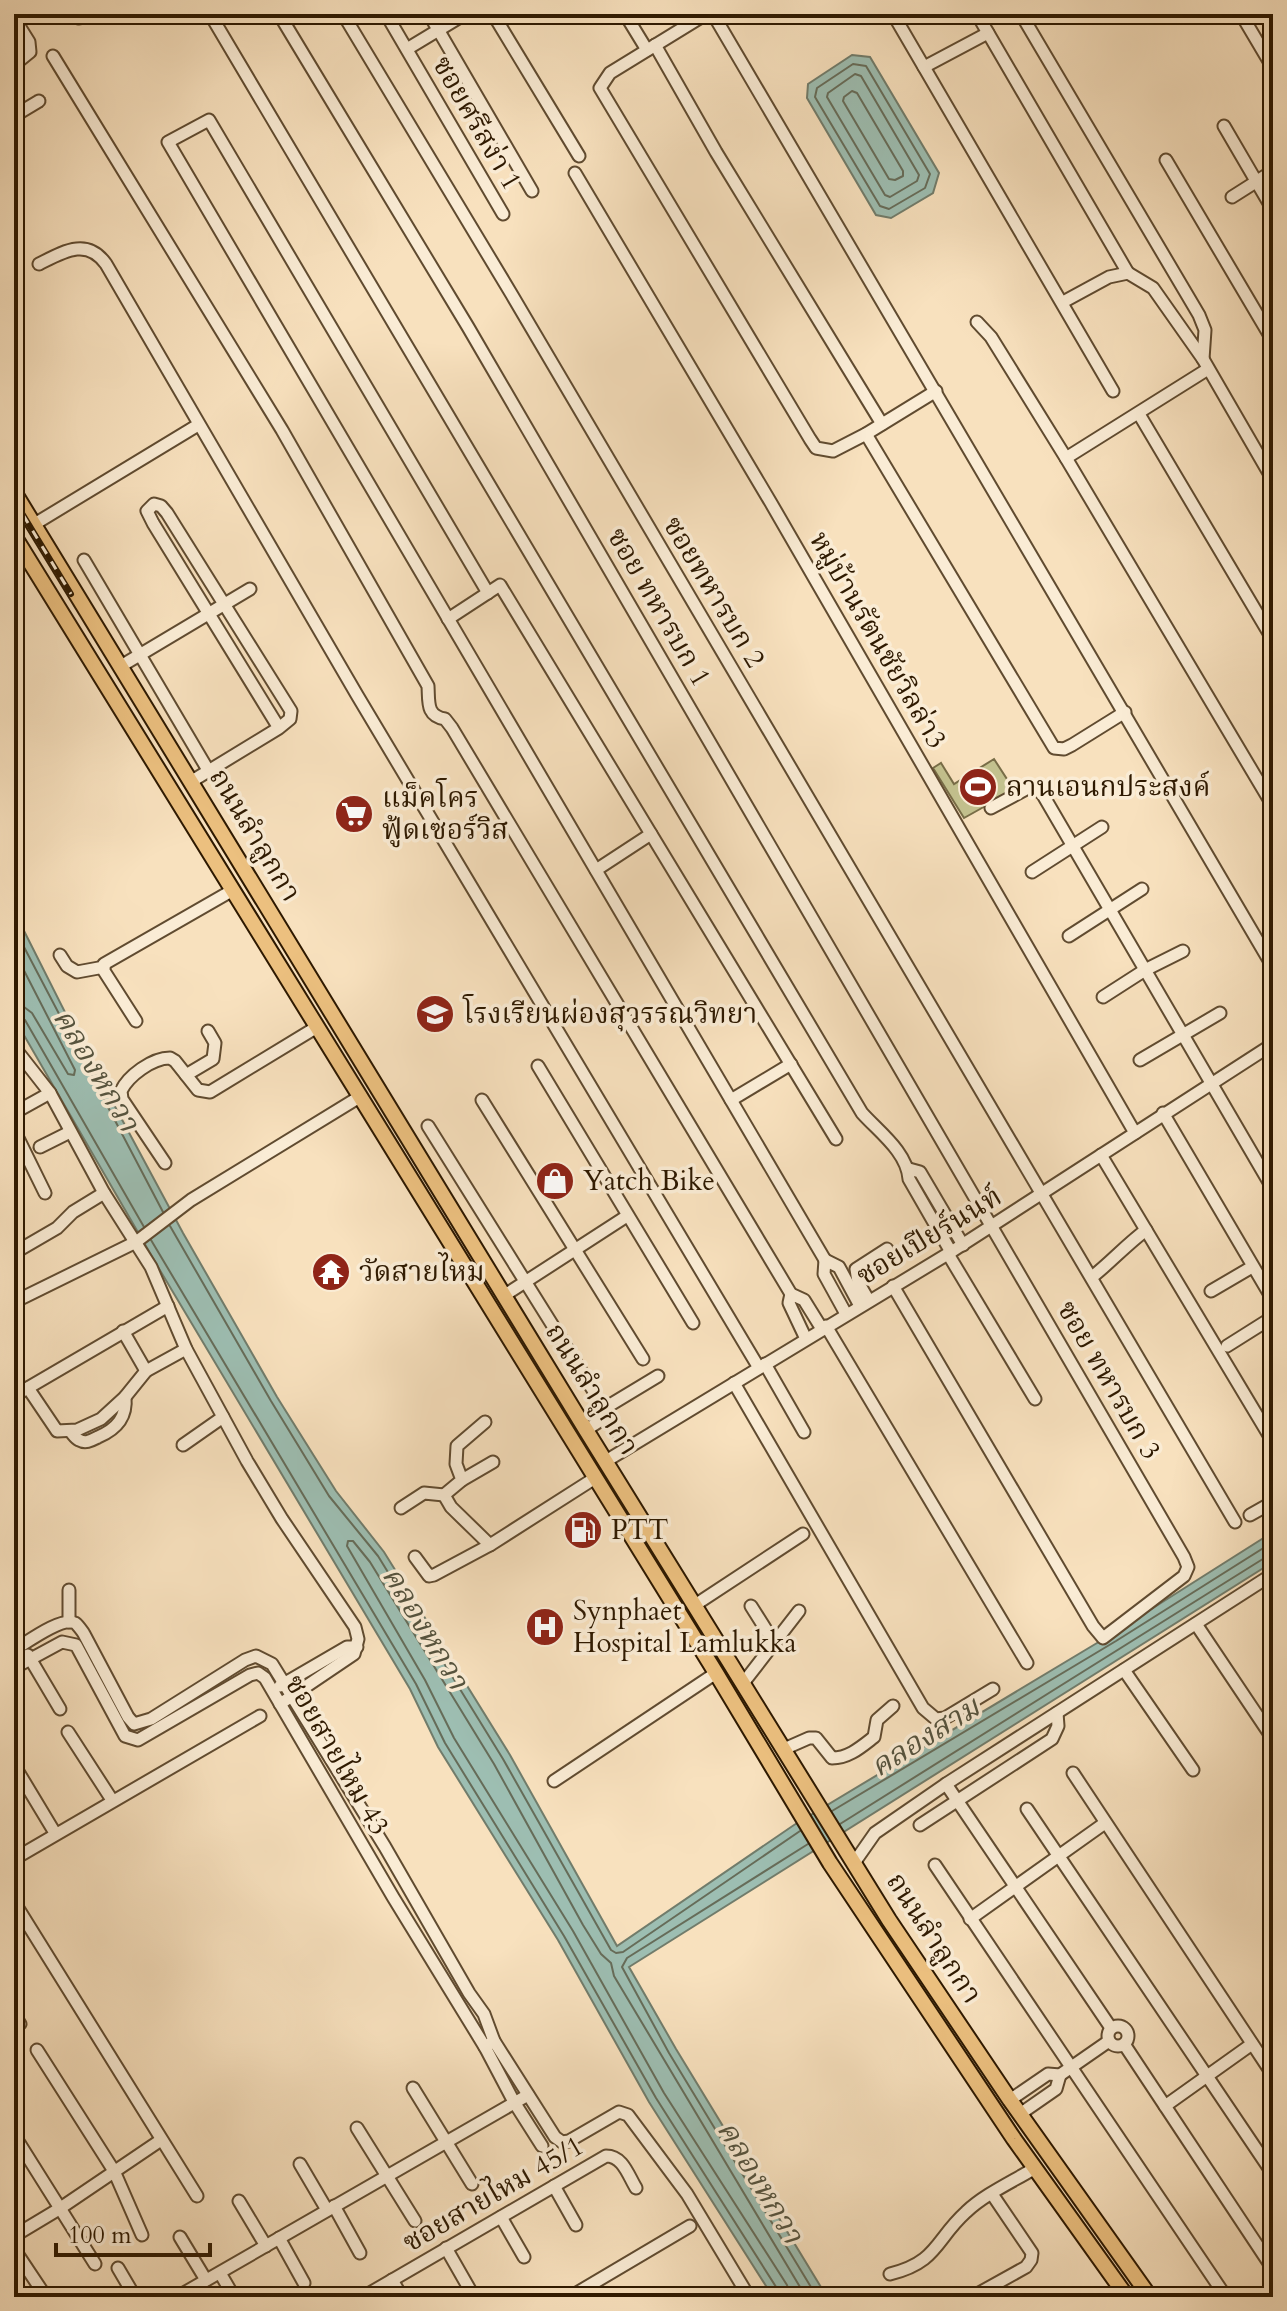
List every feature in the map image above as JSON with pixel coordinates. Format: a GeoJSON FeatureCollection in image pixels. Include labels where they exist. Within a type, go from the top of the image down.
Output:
{"type":"FeatureCollection","features":[{"type":"Feature","properties":{"kind":"main road","name":"ถนนลำลูกกา"},"geometry":{"type":"LineString","coordinates":[[14,492],[889,1920],[1010,2100],[1150,2297]]}},
{"type":"Feature","properties":{"kind":"main road","name":"ถนนลำลูกกา"},"geometry":{"type":"LineString","coordinates":[[14,536],[20,558],[361,1096],[830,1863],[1035,2168],[1127,2297]]}},
{"type":"Feature","properties":{"kind":"main road"},"geometry":{"type":"LineString","coordinates":[[458,1255],[473,1244]]}},
{"type":"Feature","properties":{"kind":"street"},"geometry":{"type":"LineString","coordinates":[[76,16],[103,14]]}},
{"type":"Feature","properties":{"kind":"street"},"geometry":{"type":"LineString","coordinates":[[210,14],[862,1113],[898,1151],[909,1169],[909,1179],[1035,1399]]}},
{"type":"Feature","properties":{"kind":"street","name":"ซอย ทหารบก 1"},"geometry":{"type":"LineString","coordinates":[[279,14],[476,340],[992,1226]]}},
{"type":"Feature","properties":{"kind":"street","name":"ซอยทหารบก 2"},"geometry":{"type":"LineString","coordinates":[[343,14],[1235,1522]]}},
{"type":"Feature","properties":{"kind":"street","name":"ซอยศรีสง่า 1"},"geometry":{"type":"LineString","coordinates":[[386,14],[503,214]]}},
{"type":"Feature","properties":{"kind":"street"},"geometry":{"type":"LineString","coordinates":[[429,14],[532,191]]}},
{"type":"Feature","properties":{"kind":"street"},"geometry":{"type":"LineString","coordinates":[[407,49],[465,14]]}},
{"type":"Feature","properties":{"kind":"street"},"geometry":{"type":"LineString","coordinates":[[493,14],[579,156]]}},
{"type":"Feature","properties":{"kind":"street"},"geometry":{"type":"LineString","coordinates":[[625,14],[651,48],[882,424]]}},
{"type":"Feature","properties":{"kind":"street"},"geometry":{"type":"LineString","coordinates":[[706,14],[610,73],[600,88],[816,448],[833,451],[936,391]]}},
{"type":"Feature","properties":{"kind":"street"},"geometry":{"type":"LineString","coordinates":[[713,14],[1273,967]]}},
{"type":"Feature","properties":{"kind":"street"},"geometry":{"type":"LineString","coordinates":[[893,14],[1113,391]]}},
{"type":"Feature","properties":{"kind":"street"},"geometry":{"type":"LineString","coordinates":[[977,14],[1128,273],[1153,288],[1206,364],[1273,480]]}},
{"type":"Feature","properties":{"kind":"street"},"geometry":{"type":"LineString","coordinates":[[1021,14],[1199,315],[1205,330],[1206,364]]}},
{"type":"Feature","properties":{"kind":"street"},"geometry":{"type":"LineString","coordinates":[[1241,14],[1273,68]]}},
{"type":"Feature","properties":{"kind":"street"},"geometry":{"type":"LineString","coordinates":[[14,18],[29,42],[30,52],[14,65]]}},
{"type":"Feature","properties":{"kind":"street"},"geometry":{"type":"LineString","coordinates":[[924,67],[988,33]]}},
{"type":"Feature","properties":{"kind":"street"},"geometry":{"type":"LineString","coordinates":[[53,56],[282,430],[428,686],[427,703],[431,712],[445,719],[452,728],[791,1294],[804,1300],[824,1327],[1027,1663]]}},
{"type":"Feature","properties":{"kind":"street"},"geometry":{"type":"LineString","coordinates":[[14,116],[39,101]]}},
{"type":"Feature","properties":{"kind":"street"},"geometry":{"type":"LineString","coordinates":[[488,593],[209,120],[168,142],[825,1260],[839,1267],[864,1304]]}},
{"type":"Feature","properties":{"kind":"street"},"geometry":{"type":"LineString","coordinates":[[1224,126],[1273,210]]}},
{"type":"Feature","properties":{"kind":"street"},"geometry":{"type":"LineString","coordinates":[[1166,160],[1273,341]]}},
{"type":"Feature","properties":{"kind":"street"},"geometry":{"type":"LineString","coordinates":[[1232,197],[1273,171]]}},
{"type":"Feature","properties":{"kind":"street","name":"หมู่บ้านรัตนชัยวิลล่า3"},"geometry":{"type":"LineString","coordinates":[[575,173],[771,503],[1135,1133]]}},
{"type":"Feature","properties":{"kind":"street"},"geometry":{"type":"LineString","coordinates":[[39,264],[64,252],[83,249],[99,254],[198,425],[804,1432]]}},
{"type":"Feature","properties":{"kind":"street"},"geometry":{"type":"LineString","coordinates":[[1063,302],[1109,277],[1128,273]]}},
{"type":"Feature","properties":{"kind":"street"},"geometry":{"type":"LineString","coordinates":[[977,322],[991,337],[1066,458],[1273,806]]}},
{"type":"Feature","properties":{"kind":"street"},"geometry":{"type":"LineString","coordinates":[[1066,458],[1139,414],[1206,364]]}},
{"type":"Feature","properties":{"kind":"street"},"geometry":{"type":"LineString","coordinates":[[1139,414],[1273,640]]}},
{"type":"Feature","properties":{"kind":"street"},"geometry":{"type":"LineString","coordinates":[[33,525],[198,425]]}},
{"type":"Feature","properties":{"kind":"street"},"geometry":{"type":"LineString","coordinates":[[866,434],[1054,748],[1064,749],[1072,745],[1125,712]]}},
{"type":"Feature","properties":{"kind":"street"},"geometry":{"type":"LineString","coordinates":[[192,781],[279,728],[290,719],[291,711],[167,513],[154,504],[149,508],[149,515],[279,728]]}},
{"type":"Feature","properties":{"kind":"street"},"geometry":{"type":"LineString","coordinates":[[171,552],[186,542]]}},
{"type":"Feature","properties":{"kind":"street"},"geometry":{"type":"LineString","coordinates":[[84,560],[208,770]]}},
{"type":"Feature","properties":{"kind":"street"},"geometry":{"type":"LineString","coordinates":[[448,619],[500,585],[836,1139]]}},
{"type":"Feature","properties":{"kind":"street"},"geometry":{"type":"LineString","coordinates":[[121,666],[250,589]]}},
{"type":"Feature","properties":{"kind":"street"},"geometry":{"type":"LineString","coordinates":[[242,669],[258,658]]}},
{"type":"Feature","properties":{"kind":"street"},"geometry":{"type":"LineString","coordinates":[[991,808],[1025,788],[1036,788],[1043,795],[1273,1189]]}},
{"type":"Feature","properties":{"kind":"street"},"geometry":{"type":"LineString","coordinates":[[1032,872],[1102,827]]}},
{"type":"Feature","properties":{"kind":"street"},"geometry":{"type":"LineString","coordinates":[[596,870],[651,834]]}},
{"type":"Feature","properties":{"kind":"street"},"geometry":{"type":"LineString","coordinates":[[1069,936],[1142,889]]}},
{"type":"Feature","properties":{"kind":"street"},"geometry":{"type":"LineString","coordinates":[[60,955],[67,966],[77,972],[104,967],[111,958],[233,890]]}},
{"type":"Feature","properties":{"kind":"street"},"geometry":{"type":"LineString","coordinates":[[1103,997],[1145,970],[1183,951]]}},
{"type":"Feature","properties":{"kind":"street"},"geometry":{"type":"LineString","coordinates":[[104,967],[136,1021]]}},
{"type":"Feature","properties":{"kind":"street"},"geometry":{"type":"LineString","coordinates":[[1140,1060],[1220,1013]]}},
{"type":"Feature","properties":{"kind":"street"},"geometry":{"type":"LineString","coordinates":[[165,1163],[122,1099],[121,1091],[129,1079],[162,1058],[175,1061],[198,1090],[210,1092],[317,1027]]}},
{"type":"Feature","properties":{"kind":"street"},"geometry":{"type":"LineString","coordinates":[[186,1075],[213,1059],[215,1043],[208,1031]]}},
{"type":"Feature","properties":{"kind":"street","name":"ซอยเปียร์นนท์"},"geometry":{"type":"LineString","coordinates":[[606,1461],[963,1245],[1273,1044]]}},
{"type":"Feature","properties":{"kind":"street"},"geometry":{"type":"LineString","coordinates":[[14,1047],[50,1093],[104,1193],[138,1240],[186,1349],[223,1417],[282,1519],[355,1627],[357,1647],[354,1654],[280,1704]]}},
{"type":"Feature","properties":{"kind":"street"},"geometry":{"type":"LineString","coordinates":[[731,1100],[791,1064]]}},
{"type":"Feature","properties":{"kind":"street"},"geometry":{"type":"LineString","coordinates":[[538,1066],[693,1323]]}},
{"type":"Feature","properties":{"kind":"street"},"geometry":{"type":"LineString","coordinates":[[14,1113],[50,1093]]}},
{"type":"Feature","properties":{"kind":"street"},"geometry":{"type":"LineString","coordinates":[[14,1302],[138,1240],[191,1200],[361,1096]]}},
{"type":"Feature","properties":{"kind":"street"},"geometry":{"type":"LineString","coordinates":[[482,1100],[643,1359]]}},
{"type":"Feature","properties":{"kind":"street"},"geometry":{"type":"LineString","coordinates":[[1163,1113],[1273,1300]]}},
{"type":"Feature","properties":{"kind":"street"},"geometry":{"type":"LineString","coordinates":[[428,1126],[593,1390]]}},
{"type":"Feature","properties":{"kind":"street"},"geometry":{"type":"LineString","coordinates":[[14,1130],[45,1193]]}},
{"type":"Feature","properties":{"kind":"street"},"geometry":{"type":"LineString","coordinates":[[40,1147],[70,1132]]}},
{"type":"Feature","properties":{"kind":"street"},"geometry":{"type":"LineString","coordinates":[[1101,1155],[1273,1442]]}},
{"type":"Feature","properties":{"kind":"street"},"geometry":{"type":"LineString","coordinates":[[909,1169],[920,1172],[963,1245]]}},
{"type":"Feature","properties":{"kind":"street"},"geometry":{"type":"LineString","coordinates":[[14,1253],[57,1228],[73,1212],[104,1193]]}},
{"type":"Feature","properties":{"kind":"street"},"geometry":{"type":"LineString","coordinates":[[505,1295],[627,1216]]}},
{"type":"Feature","properties":{"kind":"street","name":"ซอย ทหารบก 3"},"geometry":{"type":"LineString","coordinates":[[893,1286],[1093,1626],[1103,1638],[1184,1576],[1188,1567],[992,1226]]}},
{"type":"Feature","properties":{"kind":"street"},"geometry":{"type":"LineString","coordinates":[[1092,1277],[1116,1257],[1121,1248],[1146,1230]]}},
{"type":"Feature","properties":{"kind":"street"},"geometry":{"type":"LineString","coordinates":[[864,1304],[856,1269],[887,1249]]}},
{"type":"Feature","properties":{"kind":"street"},"geometry":{"type":"LineString","coordinates":[[825,1260],[824,1274],[846,1314]]}},
{"type":"Feature","properties":{"kind":"street"},"geometry":{"type":"LineString","coordinates":[[1211,1291],[1252,1267]]}},
{"type":"Feature","properties":{"kind":"street"},"geometry":{"type":"LineString","coordinates":[[791,1294],[789,1303],[806,1339]]}},
{"type":"Feature","properties":{"kind":"street"},"geometry":{"type":"LineString","coordinates":[[14,1396],[168,1306]]}},
{"type":"Feature","properties":{"kind":"street"},"geometry":{"type":"LineString","coordinates":[[1227,1346],[1273,1317]]}},
{"type":"Feature","properties":{"kind":"street"},"geometry":{"type":"LineString","coordinates":[[123,1331],[146,1371]]}},
{"type":"Feature","properties":{"kind":"street"},"geometry":{"type":"LineString","coordinates":[[28,1388],[57,1431],[70,1431],[101,1419],[125,1397],[146,1371],[186,1349]]}},
{"type":"Feature","properties":{"kind":"street"},"geometry":{"type":"LineString","coordinates":[[617,1433],[604,1413],[608,1405],[658,1376]]}},
{"type":"Feature","properties":{"kind":"street"},"geometry":{"type":"LineString","coordinates":[[734,1383],[923,1708],[936,1719],[945,1718],[993,1689]]}},
{"type":"Feature","properties":{"kind":"street"},"geometry":{"type":"LineString","coordinates":[[183,1445],[223,1417]]}},
{"type":"Feature","properties":{"kind":"street"},"geometry":{"type":"LineString","coordinates":[[586,1430],[606,1417]]}},
{"type":"Feature","properties":{"kind":"street"},"geometry":{"type":"LineString","coordinates":[[462,1480],[456,1464],[457,1446],[485,1422]]}},
{"type":"Feature","properties":{"kind":"street"},"geometry":{"type":"LineString","coordinates":[[401,1508],[424,1493],[444,1495],[493,1462]]}},
{"type":"Feature","properties":{"kind":"street"},"geometry":{"type":"LineString","coordinates":[[415,1557],[429,1576],[490,1545],[595,1478]]}},
{"type":"Feature","properties":{"kind":"street"},"geometry":{"type":"LineString","coordinates":[[444,1495],[451,1507],[490,1545]]}},
{"type":"Feature","properties":{"kind":"street"},"geometry":{"type":"LineString","coordinates":[[1250,1515],[1273,1502]]}},
{"type":"Feature","properties":{"kind":"street"},"geometry":{"type":"LineString","coordinates":[[695,1605],[803,1534]]}},
{"type":"Feature","properties":{"kind":"street"},"geometry":{"type":"LineString","coordinates":[[851,1858],[875,1833],[946,1784],[1273,1574]]}},
{"type":"Feature","properties":{"kind":"street"},"geometry":{"type":"LineString","coordinates":[[69,1590],[69,1622]]}},
{"type":"Feature","properties":{"kind":"street"},"geometry":{"type":"LineString","coordinates":[[751,1606],[775,1644]]}},
{"type":"Feature","properties":{"kind":"street"},"geometry":{"type":"LineString","coordinates":[[744,1682],[799,1611]]}},
{"type":"Feature","properties":{"kind":"street"},"geometry":{"type":"LineString","coordinates":[[60,1709],[30,1658],[17,1646],[57,1624],[76,1624],[84,1634],[134,1724],[151,1719],[256,1656],[272,1664],[484,2014],[490,2044],[514,2102],[542,2146]]}},
{"type":"Feature","properties":{"kind":"street"},"geometry":{"type":"LineString","coordinates":[[1196,1624],[1273,1739]]}},
{"type":"Feature","properties":{"kind":"street","name":"ซอยสายไหม 43"},"geometry":{"type":"LineString","coordinates":[[14,1668],[62,1642],[76,1645],[120,1729],[125,1736],[138,1740],[258,1673],[272,1690],[393,1897],[490,2044]]}},
{"type":"Feature","properties":{"kind":"street"},"geometry":{"type":"LineString","coordinates":[[272,1690],[347,1647],[357,1647]]}},
{"type":"Feature","properties":{"kind":"street"},"geometry":{"type":"LineString","coordinates":[[1124,1670],[1193,1770]]}},
{"type":"Feature","properties":{"kind":"street"},"geometry":{"type":"LineString","coordinates":[[554,1781],[716,1673]]}},
{"type":"Feature","properties":{"kind":"street"},"geometry":{"type":"LineString","coordinates":[[784,1749],[816,1738],[832,1758],[840,1758],[855,1752],[874,1737],[877,1720],[893,1706]]}},
{"type":"Feature","properties":{"kind":"street"},"geometry":{"type":"LineString","coordinates":[[920,1825],[1052,1739],[1058,1726],[1057,1713]]}},
{"type":"Feature","properties":{"kind":"street"},"geometry":{"type":"LineString","coordinates":[[14,1859],[260,1716]]}},
{"type":"Feature","properties":{"kind":"street"},"geometry":{"type":"LineString","coordinates":[[68,1732],[112,1800]]}},
{"type":"Feature","properties":{"kind":"street"},"geometry":{"type":"LineString","coordinates":[[14,1765],[55,1833]]}},
{"type":"Feature","properties":{"kind":"street"},"geometry":{"type":"LineString","coordinates":[[1073,1773],[1273,2075]]}},
{"type":"Feature","properties":{"kind":"street"},"geometry":{"type":"LineString","coordinates":[[946,1784],[1111,2028]]}},
{"type":"Feature","properties":{"kind":"street"},"geometry":{"type":"LineString","coordinates":[[1027,1809],[1273,2174]]}},
{"type":"Feature","properties":{"kind":"street"},"geometry":{"type":"LineString","coordinates":[[970,1919],[1105,1823]]}},
{"type":"Feature","properties":{"kind":"street"},"geometry":{"type":"LineString","coordinates":[[935,1865],[1226,2297]]}},
{"type":"Feature","properties":{"kind":"street"},"geometry":{"type":"LineString","coordinates":[[14,1902],[197,2196]]}},
{"type":"Feature","properties":{"kind":"street"},"geometry":{"type":"LineString","coordinates":[[1111,2028],[1124,2028],[1128,2036],[1124,2044],[1116,2046],[1109,2041],[1107,2036],[1111,2028]]}},
{"type":"Feature","properties":{"kind":"street"},"geometry":{"type":"LineString","coordinates":[[1020,2114],[1056,2089],[1060,2075],[1109,2041]]}},
{"type":"Feature","properties":{"kind":"street"},"geometry":{"type":"LineString","coordinates":[[490,2044],[555,2137],[562,2142],[619,2112],[628,2115],[687,2194],[749,2297]]}},
{"type":"Feature","properties":{"kind":"street"},"geometry":{"type":"LineString","coordinates":[[1124,2044],[1273,2269]]}},
{"type":"Feature","properties":{"kind":"street"},"geometry":{"type":"LineString","coordinates":[[1165,2106],[1252,2044]]}},
{"type":"Feature","properties":{"kind":"street"},"geometry":{"type":"LineString","coordinates":[[37,2050],[114,2171],[142,2235]]}},
{"type":"Feature","properties":{"kind":"street"},"geometry":{"type":"LineString","coordinates":[[1010,2100],[1048,2074],[1060,2075]]}},
{"type":"Feature","properties":{"kind":"street"},"geometry":{"type":"LineString","coordinates":[[413,2088],[472,2184]]}},
{"type":"Feature","properties":{"kind":"street"},"geometry":{"type":"LineString","coordinates":[[177,2297],[528,2095]]}},
{"type":"Feature","properties":{"kind":"street"},"geometry":{"type":"LineString","coordinates":[[357,2128],[415,2221]]}},
{"type":"Feature","properties":{"kind":"street"},"geometry":{"type":"LineString","coordinates":[[14,2135],[95,2264]]}},
{"type":"Feature","properties":{"kind":"street"},"geometry":{"type":"LineString","coordinates":[[14,2236],[161,2140]]}},
{"type":"Feature","properties":{"kind":"street","name":"ซอยสายไหม 45/1"},"geometry":{"type":"LineString","coordinates":[[363,2297],[606,2156],[620,2160],[636,2188]]}},
{"type":"Feature","properties":{"kind":"street"},"geometry":{"type":"LineString","coordinates":[[300,2164],[360,2253]]}},
{"type":"Feature","properties":{"kind":"street"},"geometry":{"type":"LineString","coordinates":[[890,2274],[919,2264],[938,2247],[963,2214],[1035,2168]]}},
{"type":"Feature","properties":{"kind":"street"},"geometry":{"type":"LineString","coordinates":[[554,2186],[576,2225]]}},
{"type":"Feature","properties":{"kind":"street"},"geometry":{"type":"LineString","coordinates":[[972,2297],[1026,2267],[1031,2260],[1032,2253],[992,2194]]}},
{"type":"Feature","properties":{"kind":"street"},"geometry":{"type":"LineString","coordinates":[[239,2201],[266,2246]]}},
{"type":"Feature","properties":{"kind":"street"},"geometry":{"type":"LineString","coordinates":[[501,2217],[524,2257]]}},
{"type":"Feature","properties":{"kind":"street"},"geometry":{"type":"LineString","coordinates":[[570,2297],[690,2226]]}},
{"type":"Feature","properties":{"kind":"street"},"geometry":{"type":"LineString","coordinates":[[180,2237],[206,2280]]}},
{"type":"Feature","properties":{"kind":"street"},"geometry":{"type":"LineString","coordinates":[[279,2238],[304,2283]]}},
{"type":"Feature","properties":{"kind":"street"},"geometry":{"type":"LineString","coordinates":[[446,2248],[470,2290]]}},
{"type":"Feature","properties":{"kind":"street"},"geometry":{"type":"LineString","coordinates":[[14,2249],[44,2294]]}},
{"type":"Feature","properties":{"kind":"street"},"geometry":{"type":"LineString","coordinates":[[118,2268],[135,2297]]}},
{"type":"Feature","properties":{"kind":"street"},"geometry":{"type":"LineString","coordinates":[[220,2273],[234,2297]]}},
{"type":"Feature","properties":{"kind":"street"},"geometry":{"type":"LineString","coordinates":[[392,2280],[402,2297]]}},
{"type":"Feature","properties":{"kind":"shaded area","name":"ลานเอนกประสงค์"},"geometry":{"type":"Polygon","coordinates":[[[994,759],[1014,790],[964,818],[933,768],[941,763],[954,784],[994,759]]]}},
{"type":"Feature","properties":{"kind":"water"},"geometry":{"type":"Polygon","coordinates":[[[852,55],[870,57],[939,173],[933,193],[891,218],[876,215],[807,98],[808,84],[852,55]]]}},
{"type":"Feature","properties":{"kind":"water","name":"คลองหกวา"},"geometry":{"type":"Polygon","coordinates":[[[14,911],[183,1233],[277,1397],[336,1491],[384,1552],[510,1755],[617,1946],[794,1825],[1112,1634],[1273,1532],[1273,1562],[629,1967],[827,2297],[773,2297],[649,2102],[558,1940],[438,1747],[410,1689],[161,1272],[14,1018],[14,911]]]}},
{"type":"Feature","properties":{"kind":"railway"},"geometry":{"type":"LineString","coordinates":[[14,500],[71,594]]}},
{"type":"Feature","properties":{"kind":"place","name":"ลานเอนกประสงค์"},"geometry":{"type":"Point","coordinates":[978,787]}},
{"type":"Feature","properties":{"kind":"place","name":"แม็คโคร ฟู้ดเซอร์วิส"},"geometry":{"type":"Point","coordinates":[354,814]}},
{"type":"Feature","properties":{"kind":"place","name":"โรงเรียนผ่องสุวรรณวิทยา"},"geometry":{"type":"Point","coordinates":[435,1014]}},
{"type":"Feature","properties":{"kind":"place","name":"Yatch Bike"},"geometry":{"type":"Point","coordinates":[555,1181]}},
{"type":"Feature","properties":{"kind":"place","name":"วัดสายไหม"},"geometry":{"type":"Point","coordinates":[331,1272]}},
{"type":"Feature","properties":{"kind":"place","name":"PTT"},"geometry":{"type":"Point","coordinates":[583,1530]}},
{"type":"Feature","properties":{"kind":"place","name":"Synphaet Hospital Lamlukka"},"geometry":{"type":"Point","coordinates":[545,1627]}},
{"type":"Feature","properties":{"kind":"water label","name":"คลองสาม"},"geometry":{"type":"Point","coordinates":[925,1737]}}]}
